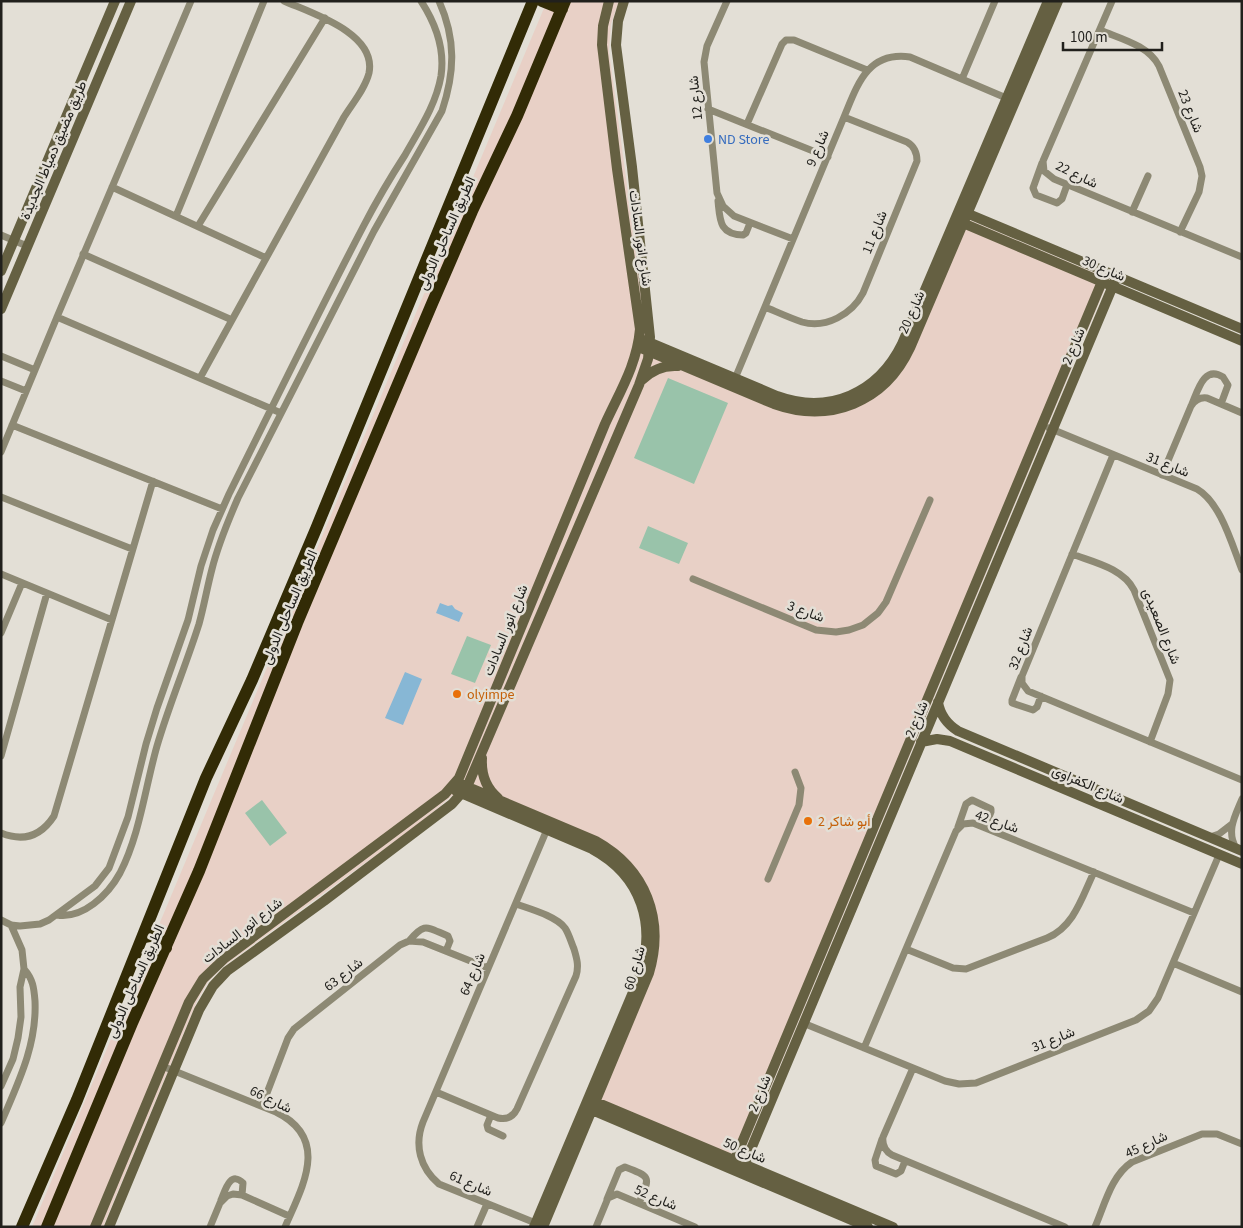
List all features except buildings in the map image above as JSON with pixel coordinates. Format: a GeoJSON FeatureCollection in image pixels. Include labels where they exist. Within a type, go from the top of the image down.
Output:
{"type":"FeatureCollection","features":[{"type":"Feature","properties":{"kind":"highway","name":"الطريق الساحلى الدولى"},"geometry":{"type":"LineString","coordinates":[[22,1227],[68,1121],[206,778],[252,680],[316,529],[533,1]]}},
{"type":"Feature","properties":{"kind":"highway"},"geometry":{"type":"LineString","coordinates":[[542,1],[563,5]]}},
{"type":"Feature","properties":{"kind":"highway","name":"الطريق الساحلى الدولى"},"geometry":{"type":"LineString","coordinates":[[47,1227],[132,1023],[172,934],[297,623],[427,315],[472,211],[517,116],[563,5]]}},
{"type":"Feature","properties":{"kind":"highway"},"geometry":{"type":"LineString","coordinates":[[148,922],[156,931],[172,934]]}},
{"type":"Feature","properties":{"kind":"highway"},"geometry":{"type":"LineString","coordinates":[[142,938],[150,936],[158,938],[166,948]]}},
{"type":"Feature","properties":{"kind":"street","name":"طريق مضيق دمياط الجديدة"},"geometry":{"type":"LineString","coordinates":[[1,272],[115,1]]}},
{"type":"Feature","properties":{"kind":"street","name":"طريق مضيق دمياط الجديدة"},"geometry":{"type":"LineString","coordinates":[[1,309],[130,1]]}},
{"type":"Feature","properties":{"kind":"street"},"geometry":{"type":"LineString","coordinates":[[1,452],[191,1]]}},
{"type":"Feature","properties":{"kind":"street"},"geometry":{"type":"LineString","coordinates":[[176,216],[264,1]]}},
{"type":"Feature","properties":{"kind":"street"},"geometry":{"type":"LineString","coordinates":[[200,378],[369,73],[368,60],[364,48],[353,36],[341,26],[284,1]]}},
{"type":"Feature","properties":{"kind":"street"},"geometry":{"type":"LineString","coordinates":[[1,920],[11,925],[30,926],[49,920],[103,878],[114,857],[128,818],[146,744],[188,620],[204,557],[222,509],[364,226],[432,106],[441,76],[440,44],[430,14],[421,1]]}},
{"type":"Feature","properties":{"kind":"street"},"geometry":{"type":"LineString","coordinates":[[57,915],[64,916],[77,913],[95,902],[112,885],[122,868],[139,820],[156,747],[199,623],[223,533],[238,498],[374,231],[442,111],[448,94],[453,58],[447,20],[439,1]]}},
{"type":"Feature","properties":{"kind":"street","name":"شارع انور السادات"},"geometry":{"type":"LineString","coordinates":[[95,1227],[189,1002],[208,973],[225,958],[316,891],[453,785],[465,765],[605,424],[630,372],[638,343],[638,320],[602,45],[603,26],[609,1]]}},
{"type":"Feature","properties":{"kind":"street","name":"شارع انور السادات"},"geometry":{"type":"LineString","coordinates":[[108,1227],[198,1010],[216,982],[227,971],[448,808],[465,790],[483,752],[639,385],[650,347],[650,324],[616,45],[618,21],[624,1]]}},
{"type":"Feature","properties":{"kind":"street","name":"شارع 12"},"geometry":{"type":"LineString","coordinates":[[727,1],[704,56],[717,193],[720,202],[730,213],[793,239]]}},
{"type":"Feature","properties":{"kind":"street"},"geometry":{"type":"LineString","coordinates":[[962,79],[995,1]]}},
{"type":"Feature","properties":{"kind":"street","name":"شارع 20"},"geometry":{"type":"LineString","coordinates":[[650,347],[687,368],[786,399],[812,403],[845,398],[870,384],[883,373],[898,352],[962,217],[1011,100],[1048,1]]}},
{"type":"Feature","properties":{"kind":"street","name":"شارع 20"},"geometry":{"type":"LineString","coordinates":[[1011,100],[1058,1]]}},
{"type":"Feature","properties":{"kind":"street","name":"شارع 22"},"geometry":{"type":"LineString","coordinates":[[1112,1],[1043,160],[1048,176],[1242,257]]}},
{"type":"Feature","properties":{"kind":"street"},"geometry":{"type":"LineString","coordinates":[[198,226],[325,18]]}},
{"type":"Feature","properties":{"kind":"street","name":"شارع 23"},"geometry":{"type":"LineString","coordinates":[[1100,30],[1144,49],[1155,59],[1200,167],[1202,180],[1199,192],[1180,232]]}},
{"type":"Feature","properties":{"kind":"street"},"geometry":{"type":"LineString","coordinates":[[747,124],[782,44],[786,40],[794,40],[867,70],[882,60],[904,56],[1011,100]]}},
{"type":"Feature","properties":{"kind":"street","name":"شارع 9"},"geometry":{"type":"LineString","coordinates":[[734,382],[844,117],[867,70]]}},
{"type":"Feature","properties":{"kind":"street"},"geometry":{"type":"LineString","coordinates":[[708,108],[828,157]]}},
{"type":"Feature","properties":{"kind":"street","name":"شارع 11"},"geometry":{"type":"LineString","coordinates":[[765,307],[803,322],[827,322],[839,317],[854,306],[866,284],[917,160],[917,155],[915,149],[907,142],[844,117]]}},
{"type":"Feature","properties":{"kind":"street"},"geometry":{"type":"LineString","coordinates":[[1043,160],[1033,188],[1035,194],[1058,203],[1062,199],[1067,185]]}},
{"type":"Feature","properties":{"kind":"street"},"geometry":{"type":"LineString","coordinates":[[617,169],[632,167]]}},
{"type":"Feature","properties":{"kind":"street"},"geometry":{"type":"LineString","coordinates":[[1132,212],[1148,176]]}},
{"type":"Feature","properties":{"kind":"street"},"geometry":{"type":"LineString","coordinates":[[112,187],[266,258]]}},
{"type":"Feature","properties":{"kind":"street"},"geometry":{"type":"LineString","coordinates":[[717,193],[720,222],[724,228],[743,235],[750,222]]}},
{"type":"Feature","properties":{"kind":"street","name":"شارع 30"},"geometry":{"type":"LineString","coordinates":[[962,217],[1104,277],[1242,329]]}},
{"type":"Feature","properties":{"kind":"street"},"geometry":{"type":"LineString","coordinates":[[1,235],[27,246]]}},
{"type":"Feature","properties":{"kind":"street"},"geometry":{"type":"LineString","coordinates":[[83,254],[232,320]]}},
{"type":"Feature","properties":{"kind":"street","name":"شارع 2"},"geometry":{"type":"LineString","coordinates":[[737,1167],[794,1018],[1104,277]]}},
{"type":"Feature","properties":{"kind":"street","name":"شارع 30"},"geometry":{"type":"LineString","coordinates":[[1115,281],[1242,341]]}},
{"type":"Feature","properties":{"kind":"street","name":"شارع 2"},"geometry":{"type":"LineString","coordinates":[[737,1167],[804,1023],[1115,281]]}},
{"type":"Feature","properties":{"kind":"street"},"geometry":{"type":"LineString","coordinates":[[57,317],[281,413]]}},
{"type":"Feature","properties":{"kind":"street","name":"شارع 20"},"geometry":{"type":"LineString","coordinates":[[638,343],[734,382]]}},
{"type":"Feature","properties":{"kind":"street"},"geometry":{"type":"LineString","coordinates":[[1,356],[35,370]]}},
{"type":"Feature","properties":{"kind":"street"},"geometry":{"type":"LineString","coordinates":[[639,385],[647,376],[663,367],[675,365],[687,368]]}},
{"type":"Feature","properties":{"kind":"street"},"geometry":{"type":"LineString","coordinates":[[1162,475],[1203,379],[1214,373],[1223,376],[1228,385],[1221,404]]}},
{"type":"Feature","properties":{"kind":"street"},"geometry":{"type":"LineString","coordinates":[[1,381],[26,391]]}},
{"type":"Feature","properties":{"kind":"street"},"geometry":{"type":"LineString","coordinates":[[1191,406],[1198,399],[1204,398],[1242,412]]}},
{"type":"Feature","properties":{"kind":"street"},"geometry":{"type":"LineString","coordinates":[[12,425],[222,509]]}},
{"type":"Feature","properties":{"kind":"street","name":"شارع 31"},"geometry":{"type":"LineString","coordinates":[[1042,426],[1197,489],[1210,498],[1242,570]]}},
{"type":"Feature","properties":{"kind":"street","name":"شارع 32"},"geometry":{"type":"LineString","coordinates":[[1113,455],[1022,676],[1022,683],[1025,688],[1041,696],[1242,780]]}},
{"type":"Feature","properties":{"kind":"street"},"geometry":{"type":"LineString","coordinates":[[1,833],[21,838],[31,836],[41,832],[54,816],[153,481]]}},
{"type":"Feature","properties":{"kind":"street"},"geometry":{"type":"LineString","coordinates":[[1,497],[132,549]]}},
{"type":"Feature","properties":{"kind":"street","name":"شارع 3"},"geometry":{"type":"LineString","coordinates":[[693,579],[816,630],[836,632],[854,629],[873,618],[886,602],[930,500]]}},
{"type":"Feature","properties":{"kind":"street","name":"شارع الصعيدى"},"geometry":{"type":"LineString","coordinates":[[1072,554],[1121,574],[1129,581],[1134,590],[1170,680],[1168,694],[1150,742]]}},
{"type":"Feature","properties":{"kind":"street"},"geometry":{"type":"LineString","coordinates":[[1,574],[112,620]]}},
{"type":"Feature","properties":{"kind":"street"},"geometry":{"type":"LineString","coordinates":[[1,633],[22,583]]}},
{"type":"Feature","properties":{"kind":"street"},"geometry":{"type":"LineString","coordinates":[[1,756],[47,593]]}},
{"type":"Feature","properties":{"kind":"street"},"geometry":{"type":"LineString","coordinates":[[966,607],[976,611]]}},
{"type":"Feature","properties":{"kind":"street"},"geometry":{"type":"LineString","coordinates":[[1022,676],[1012,702],[1033,710],[1037,707],[1041,696]]}},
{"type":"Feature","properties":{"kind":"street"},"geometry":{"type":"LineString","coordinates":[[938,702],[942,717],[952,728],[947,740]]}},
{"type":"Feature","properties":{"kind":"street","name":"شارع الكفراوى"},"geometry":{"type":"LineString","coordinates":[[952,728],[1239,849]]}},
{"type":"Feature","properties":{"kind":"street","name":"شارع الكفراوى"},"geometry":{"type":"LineString","coordinates":[[921,742],[937,739],[947,740],[1242,864]]}},
{"type":"Feature","properties":{"kind":"street"},"geometry":{"type":"LineString","coordinates":[[483,752],[481,765],[484,777],[489,789],[503,802]]}},
{"type":"Feature","properties":{"kind":"street"},"geometry":{"type":"LineString","coordinates":[[768,879],[799,804],[801,788],[795,772]]}},
{"type":"Feature","properties":{"kind":"street","name":"شارع 60"},"geometry":{"type":"LineString","coordinates":[[453,785],[549,826],[596,841],[611,850],[624,861],[644,889],[654,922],[655,948],[649,973],[539,1226]]}},
{"type":"Feature","properties":{"kind":"street","name":"شارع 60"},"geometry":{"type":"LineString","coordinates":[[465,790],[503,802],[549,826]]}},
{"type":"Feature","properties":{"kind":"street"},"geometry":{"type":"LineString","coordinates":[[1239,849],[1231,837],[1232,824],[1242,799]]}},
{"type":"Feature","properties":{"kind":"street"},"geometry":{"type":"LineString","coordinates":[[956,831],[966,804],[972,800],[991,809],[985,828]]}},
{"type":"Feature","properties":{"kind":"street","name":"شارع 42"},"geometry":{"type":"LineString","coordinates":[[864,1048],[956,831],[963,824],[970,822],[1194,913]]}},
{"type":"Feature","properties":{"kind":"street"},"geometry":{"type":"LineString","coordinates":[[1210,837],[1219,834],[1232,824]]}},
{"type":"Feature","properties":{"kind":"street","name":"شارع 64"},"geometry":{"type":"LineString","coordinates":[[419,1136],[549,826]]}},
{"type":"Feature","properties":{"kind":"street"},"geometry":{"type":"LineString","coordinates":[[871,832],[882,836]]}},
{"type":"Feature","properties":{"kind":"street","name":"شارع 31"},"geometry":{"type":"LineString","coordinates":[[804,1023],[912,1068],[952,1083],[964,1084],[976,1083],[1136,1020],[1146,1014],[1156,1002],[1219,854]]}},
{"type":"Feature","properties":{"kind":"street"},"geometry":{"type":"LineString","coordinates":[[906,949],[953,968],[966,969],[1047,938],[1058,933],[1069,923],[1094,872]]}},
{"type":"Feature","properties":{"kind":"street"},"geometry":{"type":"LineString","coordinates":[[316,891],[324,901]]}},
{"type":"Feature","properties":{"kind":"street"},"geometry":{"type":"LineString","coordinates":[[436,1092],[498,1118],[506,1119],[515,1113],[576,976],[577,958],[563,925],[554,919],[516,904]]}},
{"type":"Feature","properties":{"kind":"street"},"geometry":{"type":"LineString","coordinates":[[1,1086],[18,1038],[21,1017],[20,987],[24,969],[22,950],[11,925]]}},
{"type":"Feature","properties":{"kind":"street","name":"شارع 63"},"geometry":{"type":"LineString","coordinates":[[262,1106],[288,1038],[294,1029],[396,948],[409,942],[419,930],[428,928],[449,937],[450,942],[446,951]]}},
{"type":"Feature","properties":{"kind":"street"},"geometry":{"type":"LineString","coordinates":[[409,942],[423,942],[488,968]]}},
{"type":"Feature","properties":{"kind":"street"},"geometry":{"type":"LineString","coordinates":[[1173,963],[1242,992]]}},
{"type":"Feature","properties":{"kind":"street"},"geometry":{"type":"LineString","coordinates":[[1,1123],[26,1064],[33,1040],[35,1017],[33,984],[30,976],[24,969]]}},
{"type":"Feature","properties":{"kind":"street"},"geometry":{"type":"LineString","coordinates":[[802,1013],[804,1023],[794,1029],[794,1018],[802,1013]]}},
{"type":"Feature","properties":{"kind":"street","name":"شارع 66"},"geometry":{"type":"LineString","coordinates":[[162,1066],[281,1115],[291,1122],[302,1135],[307,1150],[307,1174],[285,1227]]}},
{"type":"Feature","properties":{"kind":"street"},"geometry":{"type":"LineString","coordinates":[[905,1161],[901,1172],[896,1174],[876,1166],[875,1160],[912,1068]]}},
{"type":"Feature","properties":{"kind":"street","name":"شارع 50"},"geometry":{"type":"LineString","coordinates":[[590,1105],[737,1167],[879,1224],[893,1227]]}},
{"type":"Feature","properties":{"kind":"street"},"geometry":{"type":"LineString","coordinates":[[491,1115],[487,1125],[488,1129],[503,1136]]}},
{"type":"Feature","properties":{"kind":"street","name":"شارع 45"},"geometry":{"type":"LineString","coordinates":[[1095,1227],[1115,1179],[1132,1162],[1202,1134],[1217,1134],[1242,1144]]}},
{"type":"Feature","properties":{"kind":"street","name":"شارع 61"},"geometry":{"type":"LineString","coordinates":[[419,1136],[418,1147],[425,1168],[443,1187],[539,1226]]}},
{"type":"Feature","properties":{"kind":"street"},"geometry":{"type":"LineString","coordinates":[[884,1137],[883,1144],[886,1151],[892,1155],[1065,1227]]}},
{"type":"Feature","properties":{"kind":"street"},"geometry":{"type":"LineString","coordinates":[[596,1227],[619,1170],[625,1167],[642,1174],[646,1178],[647,1184],[639,1203]]}},
{"type":"Feature","properties":{"kind":"street","name":"شارع 50"},"geometry":{"type":"LineString","coordinates":[[737,1167],[868,1227]]}},
{"type":"Feature","properties":{"kind":"street"},"geometry":{"type":"LineString","coordinates":[[210,1227],[229,1182],[234,1178],[243,1182],[242,1196]]}},
{"type":"Feature","properties":{"kind":"street","name":"شارع 52"},"geometry":{"type":"LineString","coordinates":[[607,1200],[617,1194],[695,1227]]}},
{"type":"Feature","properties":{"kind":"street"},"geometry":{"type":"LineString","coordinates":[[220,1203],[230,1195],[242,1196],[290,1216]]}},
{"type":"Feature","properties":{"kind":"street"},"geometry":{"type":"LineString","coordinates":[[477,1227],[487,1204]]}},
{"type":"Feature","properties":{"kind":"shaded area"},"geometry":{"type":"Polygon","coordinates":[[[547,1],[619,1],[611,24],[609,51],[646,327],[646,345],[802,406],[878,383],[962,217],[1109,279],[738,1166],[590,1104],[651,945],[624,868],[460,789],[420,823],[224,966],[208,982],[197,1001],[103,1227],[32,1227],[547,1]]]}},
{"type":"Feature","properties":{"kind":"green space"},"geometry":{"type":"Polygon","coordinates":[[[668,378],[728,403],[694,484],[634,458],[668,378]]]}},
{"type":"Feature","properties":{"kind":"green space"},"geometry":{"type":"Polygon","coordinates":[[[648,526],[688,543],[679,564],[639,548],[648,526]]]}},
{"type":"Feature","properties":{"kind":"green space"},"geometry":{"type":"Polygon","coordinates":[[[467,636],[491,645],[475,683],[451,674],[467,636]]]}},
{"type":"Feature","properties":{"kind":"green space"},"geometry":{"type":"Polygon","coordinates":[[[262,800],[287,833],[270,846],[245,813],[262,800]]]}},
{"type":"Feature","properties":{"kind":"water"},"geometry":{"type":"Polygon","coordinates":[[[440,603],[448,606],[452,605],[463,613],[459,622],[436,613],[440,603]]]}},
{"type":"Feature","properties":{"kind":"water"},"geometry":{"type":"Polygon","coordinates":[[[405,672],[422,679],[403,725],[385,718],[405,672]]]}},
{"type":"Feature","properties":{"kind":"place","name":"ND Store"},"geometry":{"type":"Point","coordinates":[708,139]}},
{"type":"Feature","properties":{"kind":"place","name":"olyimpe"},"geometry":{"type":"Point","coordinates":[457,694]}},
{"type":"Feature","properties":{"kind":"place","name":"أبو شاكر 2"},"geometry":{"type":"Point","coordinates":[808,821]}}]}
